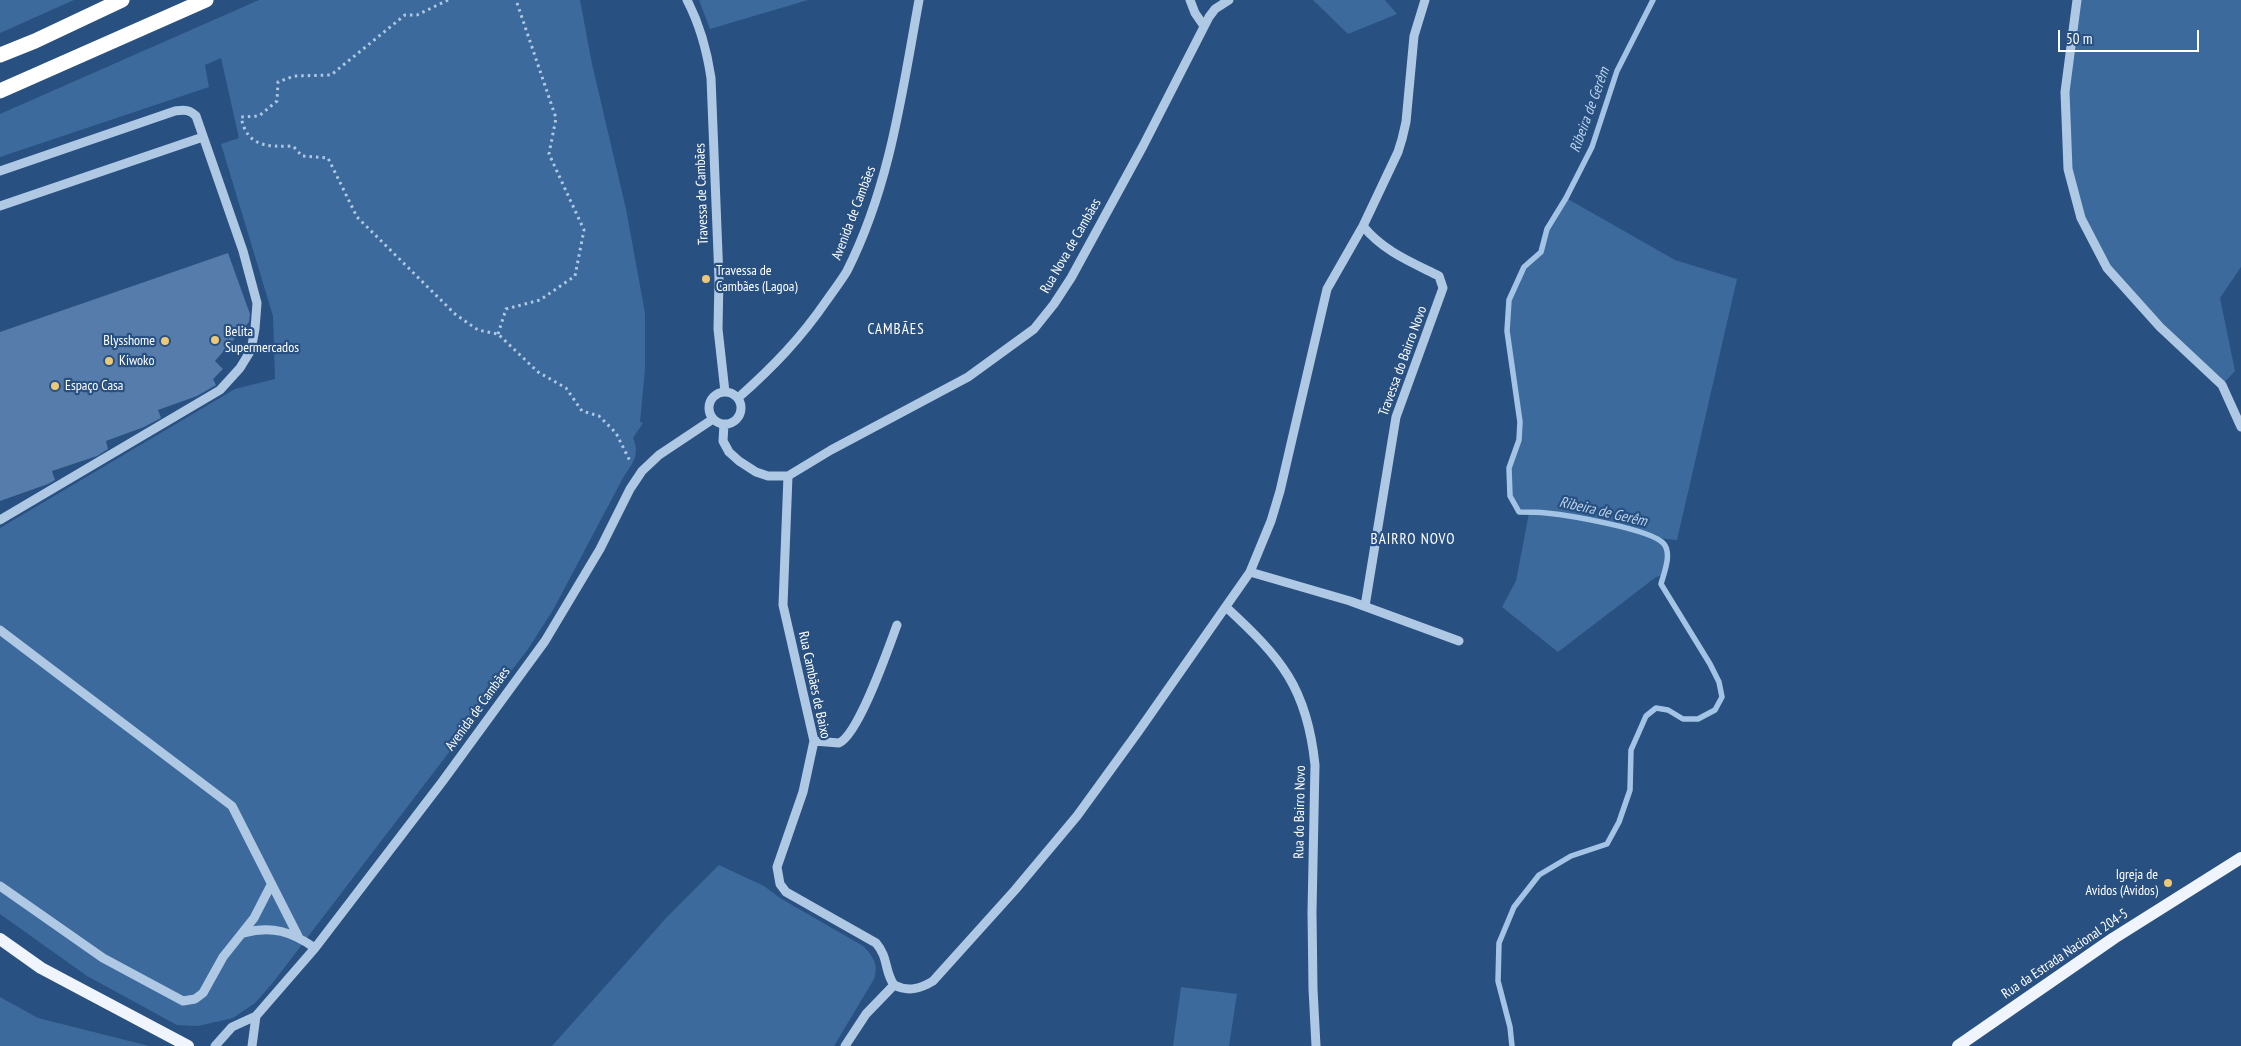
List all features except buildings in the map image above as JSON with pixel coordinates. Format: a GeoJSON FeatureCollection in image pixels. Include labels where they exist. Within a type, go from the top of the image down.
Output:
{"type":"FeatureCollection","features":[{"type":"Feature","properties":{"kind":"highway"},"geometry":{"type":"LineString","coordinates":[[0,55],[122,0]]}},
{"type":"Feature","properties":{"kind":"highway"},"geometry":{"type":"LineString","coordinates":[[0,91],[206,0]]}},
{"type":"Feature","properties":{"kind":"main road","name":"Rua da Estrada Nacional 204-5"},"geometry":{"type":"LineString","coordinates":[[1958,1046],[2114,938],[2241,858]]}},
{"type":"Feature","properties":{"kind":"main road"},"geometry":{"type":"LineString","coordinates":[[0,939],[41,968],[186,1046]]}},
{"type":"Feature","properties":{"kind":"street","name":"Travessa de Cambães"},"geometry":{"type":"LineString","coordinates":[[687,0],[703,39],[711,78],[718,270],[718,329],[725,392]]}},
{"type":"Feature","properties":{"kind":"street","name":"Avenida de Cambães"},"geometry":{"type":"LineString","coordinates":[[738,398],[771,370],[806,332],[846,273],[861,241],[889,160],[900,111],[919,0]]}},
{"type":"Feature","properties":{"kind":"street"},"geometry":{"type":"LineString","coordinates":[[1190,0],[1195,13],[1204,26]]}},
{"type":"Feature","properties":{"kind":"street","name":"Rua Nova de Cambães"},"geometry":{"type":"LineString","coordinates":[[788,476],[831,450],[968,377],[1034,329],[1054,304],[1071,278],[1143,146],[1204,26],[1216,9],[1229,0]]}},
{"type":"Feature","properties":{"kind":"street"},"geometry":{"type":"LineString","coordinates":[[844,1046],[866,1014],[894,984],[900,987],[915,989],[924,987],[933,981],[1015,890],[1077,816],[1250,572],[1272,521],[1294,435],[1323,303],[1333,278],[1363,226],[1398,152],[1406,122],[1414,36],[1425,0]]}},
{"type":"Feature","properties":{"kind":"street"},"geometry":{"type":"LineString","coordinates":[[2077,0],[2065,92],[2068,169],[2081,218],[2107,268],[2160,327],[2222,385],[2241,427]]}},
{"type":"Feature","properties":{"kind":"street"},"geometry":{"type":"LineString","coordinates":[[0,171],[175,111],[192,111],[196,116],[243,251],[257,303],[256,330],[250,350],[240,368],[220,390],[0,520]]}},
{"type":"Feature","properties":{"kind":"street"},"geometry":{"type":"LineString","coordinates":[[0,206],[203,137]]}},
{"type":"Feature","properties":{"kind":"street","name":"Travessa do Bairro Novo"},"geometry":{"type":"LineString","coordinates":[[1363,226],[1374,239],[1386,248],[1439,276],[1443,288],[1396,417],[1365,606]]}},
{"type":"Feature","properties":{"kind":"street"},"geometry":{"type":"LineString","coordinates":[[720,392],[735,394],[738,398],[742,408],[741,413],[734,422],[724,424],[713,419],[709,409],[711,399],[720,392]]}},
{"type":"Feature","properties":{"kind":"street","name":"Avenida de Cambães"},"geometry":{"type":"LineString","coordinates":[[215,1046],[232,1027],[256,1016],[315,948],[442,782],[545,641],[600,549],[630,489],[642,471],[659,454],[713,419]]}},
{"type":"Feature","properties":{"kind":"street"},"geometry":{"type":"LineString","coordinates":[[724,424],[724,441],[729,452],[739,461],[756,472],[768,476],[788,476]]}},
{"type":"Feature","properties":{"kind":"street","name":"Rua Cambães de Baixo"},"geometry":{"type":"LineString","coordinates":[[788,476],[783,605],[814,741],[803,792],[782,849],[777,867],[777,875],[786,892],[876,943],[883,952],[894,984]]}},
{"type":"Feature","properties":{"kind":"street"},"geometry":{"type":"LineString","coordinates":[[1250,572],[1365,606],[1459,641]]}},
{"type":"Feature","properties":{"kind":"street","name":"Rua do Bairro Novo"},"geometry":{"type":"LineString","coordinates":[[1226,607],[1274,654],[1289,675],[1300,697],[1313,742],[1315,791],[1312,970],[1316,1046]]}},
{"type":"Feature","properties":{"kind":"street"},"geometry":{"type":"LineString","coordinates":[[814,741],[839,743],[847,736],[861,714],[897,625]]}},
{"type":"Feature","properties":{"kind":"street"},"geometry":{"type":"LineString","coordinates":[[0,630],[232,806],[298,936]]}},
{"type":"Feature","properties":{"kind":"street"},"geometry":{"type":"LineString","coordinates":[[0,886],[103,958],[183,1001],[194,999],[203,993],[223,958],[244,933],[266,897],[271,885]]}},
{"type":"Feature","properties":{"kind":"street"},"geometry":{"type":"LineString","coordinates":[[244,933],[261,928],[298,936],[315,948]]}},
{"type":"Feature","properties":{"kind":"street"},"geometry":{"type":"LineString","coordinates":[[252,1046],[256,1016]]}},
{"type":"Feature","properties":{"kind":"path"},"geometry":{"type":"LineString","coordinates":[[448,0],[416,15],[405,15],[331,75],[294,76],[278,82],[277,100],[259,116],[241,117],[244,130],[252,140],[271,147],[293,146],[302,156],[328,158],[357,217],[454,314],[478,330],[498,334],[538,372],[566,388],[582,411],[599,416],[616,433],[629,461],[642,471]]}},
{"type":"Feature","properties":{"kind":"path"},"geometry":{"type":"LineString","coordinates":[[498,334],[506,309],[540,300],[576,276],[584,230],[549,154],[556,118],[516,0]]}},
{"type":"Feature","properties":{"kind":"shaded area"},"geometry":{"type":"Polygon","coordinates":[[[0,0],[74,0],[0,33],[0,0]]]}},
{"type":"Feature","properties":{"kind":"shaded area"},"geometry":{"type":"Polygon","coordinates":[[[259,0],[580,0],[592,64],[626,209],[645,313],[645,369],[640,422],[643,423],[633,438],[636,453],[633,462],[553,610],[528,649],[271,985],[255,1003],[233,1018],[198,1026],[177,1025],[87,976],[0,914],[0,528],[235,389],[275,379],[273,316],[221,144],[239,138],[221,58],[205,65],[209,87],[0,157],[0,114],[259,0]]]}},
{"type":"Feature","properties":{"kind":"shaded area"},"geometry":{"type":"Polygon","coordinates":[[[699,0],[808,0],[710,29],[699,0]]]}},
{"type":"Feature","properties":{"kind":"shaded area"},"geometry":{"type":"Polygon","coordinates":[[[1313,0],[1385,0],[1397,14],[1348,34],[1313,0]]]}},
{"type":"Feature","properties":{"kind":"shaded area"},"geometry":{"type":"Polygon","coordinates":[[[2077,0],[2241,0],[2241,267],[2220,298],[2235,371],[2222,385],[2107,268],[2081,218],[2068,169],[2065,92],[2077,0]]]}},
{"type":"Feature","properties":{"kind":"shaded area"},"geometry":{"type":"Polygon","coordinates":[[[1566,198],[1675,260],[1737,279],[1677,540],[1657,538],[1667,555],[1663,575],[1656,577],[1558,652],[1502,607],[1516,581],[1529,513],[1519,512],[1510,496],[1509,468],[1519,440],[1520,422],[1507,331],[1509,300],[1524,267],[1541,252],[1547,229],[1566,198]]]}},
{"type":"Feature","properties":{"kind":"shaded area"},"geometry":{"type":"Polygon","coordinates":[[[719,865],[764,886],[780,898],[863,946],[870,953],[876,969],[874,979],[834,1046],[552,1046],[667,917],[719,865]]]}},
{"type":"Feature","properties":{"kind":"shaded area"},"geometry":{"type":"Polygon","coordinates":[[[1181,987],[1237,994],[1229,1046],[1173,1046],[1181,987]]]}},
{"type":"Feature","properties":{"kind":"shaded area"},"geometry":{"type":"Polygon","coordinates":[[[0,997],[38,1018],[149,1046],[0,1046],[0,997]]]}},
{"type":"Feature","properties":{"kind":"waterway","name":"Ribeira de Gerêm"},"geometry":{"type":"LineString","coordinates":[[1512,1046],[1510,1027],[1498,981],[1499,943],[1514,907],[1539,875],[1571,856],[1607,844],[1619,822],[1630,790],[1631,750],[1646,716],[1656,708],[1668,710],[1683,719],[1698,719],[1715,710],[1722,697],[1719,682],[1710,664],[1661,584],[1667,558],[1664,544],[1656,538],[1627,528],[1557,514],[1519,512],[1510,496],[1509,468],[1519,440],[1520,422],[1507,331],[1509,300],[1524,267],[1541,252],[1547,229],[1566,198],[1592,147],[1617,71],[1653,0]]}},
{"type":"Feature","properties":{"kind":"place","name":"Travessa de Cambães (Lagoa)"},"geometry":{"type":"Point","coordinates":[706,279]}},
{"type":"Feature","properties":{"kind":"place","name":"Belita Supermercados"},"geometry":{"type":"Point","coordinates":[215,340]}},
{"type":"Feature","properties":{"kind":"place","name":"Blysshome"},"geometry":{"type":"Point","coordinates":[165,341]}},
{"type":"Feature","properties":{"kind":"place","name":"Kiwoko"},"geometry":{"type":"Point","coordinates":[109,361]}},
{"type":"Feature","properties":{"kind":"place","name":"Espaço Casa"},"geometry":{"type":"Point","coordinates":[55,386]}},
{"type":"Feature","properties":{"kind":"place","name":"Igreja de Avidos (Avidos)"},"geometry":{"type":"Point","coordinates":[2168,883]}},
{"type":"Feature","properties":{"kind":"district","name":"CAMBÃES"},"geometry":{"type":"Point","coordinates":[896,330]}},
{"type":"Feature","properties":{"kind":"district","name":"BAIRRO NOVO"},"geometry":{"type":"Point","coordinates":[1413,540]}}]}
